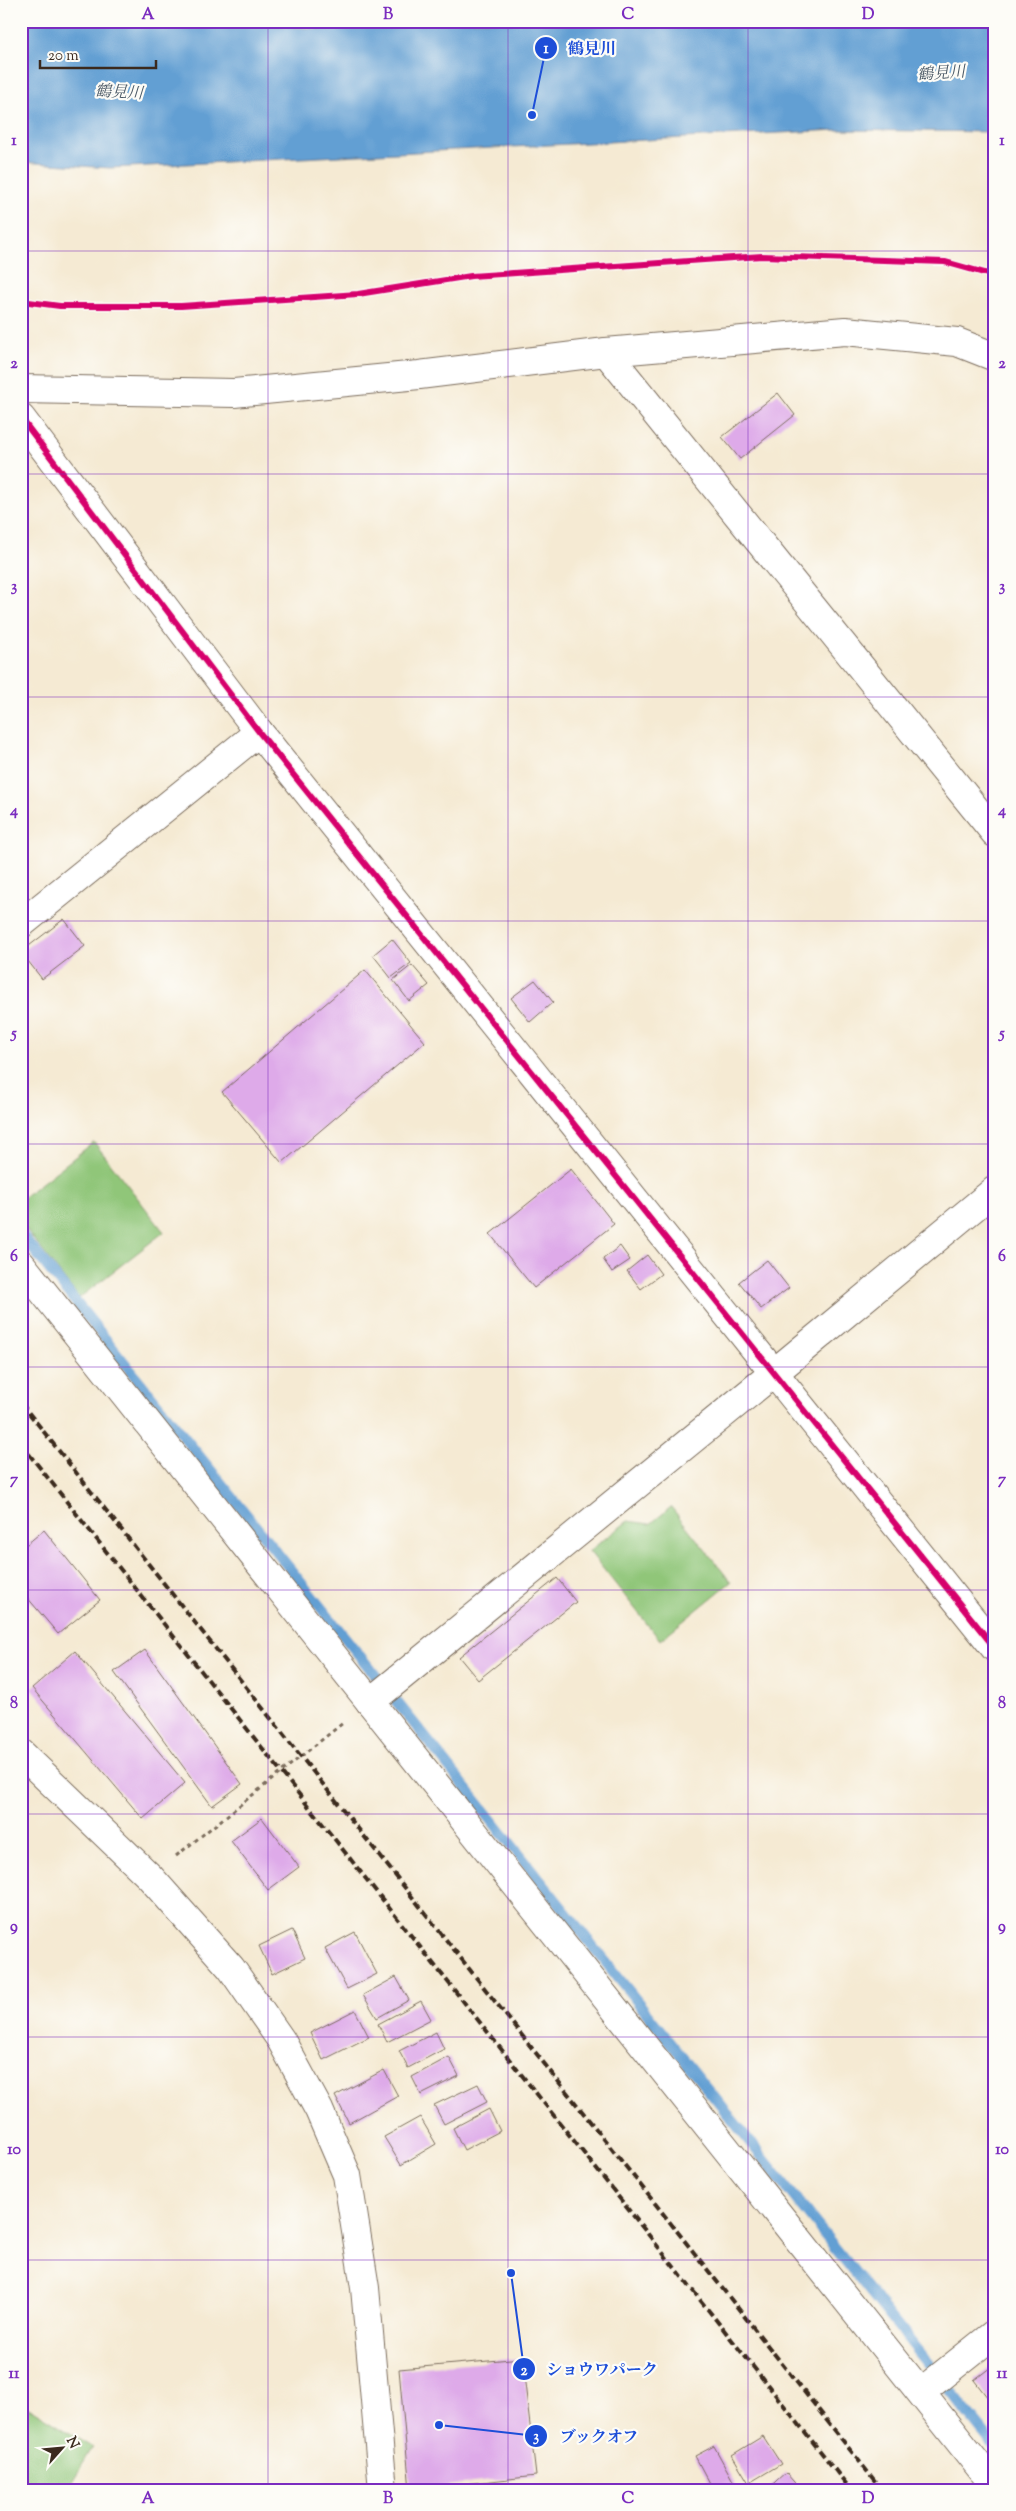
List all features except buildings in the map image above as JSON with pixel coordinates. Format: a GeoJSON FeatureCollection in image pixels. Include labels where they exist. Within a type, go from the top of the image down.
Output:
{"type":"FeatureCollection","features":[{"type":"Feature","properties":{"kind":"street"},"geometry":{"type":"LineString","coordinates":[[21,389],[234,392],[420,375],[606,352],[845,331],[957,342],[995,357]]}},
{"type":"Feature","properties":{"kind":"street"},"geometry":{"type":"LineString","coordinates":[[606,352],[995,833]]}},
{"type":"Feature","properties":{"kind":"street"},"geometry":{"type":"LineString","coordinates":[[21,418],[259,732],[995,1648]]}},
{"type":"Feature","properties":{"kind":"street"},"geometry":{"type":"LineString","coordinates":[[21,924],[259,732]]}},
{"type":"Feature","properties":{"kind":"street"},"geometry":{"type":"LineString","coordinates":[[372,1700],[995,1190]]}},
{"type":"Feature","properties":{"kind":"street"},"geometry":{"type":"LineString","coordinates":[[21,1264],[924,2390],[995,2486]]}},
{"type":"Feature","properties":{"kind":"street"},"geometry":{"type":"LineString","coordinates":[[21,1753],[150,1876],[231,1968],[280,2040],[319,2110],[347,2175],[365,2288],[383,2490]]}},
{"type":"Feature","properties":{"kind":"street"},"geometry":{"type":"LineString","coordinates":[[924,2390],[995,2333]]}},
{"type":"Feature","properties":{"kind":"path"},"geometry":{"type":"LineString","coordinates":[[150,1876],[372,1700]]}},
{"type":"Feature","properties":{"kind":"green space"},"geometry":{"type":"Polygon","coordinates":[[[94,1142],[164,1232],[79,1298],[21,1223],[21,1199],[94,1142]]]}},
{"type":"Feature","properties":{"kind":"green space"},"geometry":{"type":"Polygon","coordinates":[[[671,1507],[731,1582],[660,1640],[589,1551],[628,1521],[650,1524],[671,1507]]]}},
{"type":"Feature","properties":{"kind":"green space"},"geometry":{"type":"Polygon","coordinates":[[[21,2403],[93,2447],[67,2490],[21,2490],[21,2403]]]}},
{"type":"Feature","properties":{"kind":"water"},"geometry":{"type":"Polygon","coordinates":[[[21,21],[221,21],[322,29],[364,21],[995,21],[995,132],[837,130],[110,168],[21,162],[21,21]]]}},
{"type":"Feature","properties":{"kind":"waterway"},"geometry":{"type":"LineString","coordinates":[[21,1234],[995,2447]]}},
{"type":"Feature","properties":{"kind":"railway"},"geometry":{"type":"LineString","coordinates":[[21,1403],[882,2490]]}},
{"type":"Feature","properties":{"kind":"railway"},"geometry":{"type":"LineString","coordinates":[[21,1444],[851,2490]]}},
{"type":"Feature","properties":{"kind":"cycle path"},"geometry":{"type":"LineString","coordinates":[[21,301],[60,306],[181,306],[358,294],[471,276],[762,256],[945,262],[995,276]]}},
{"type":"Feature","properties":{"kind":"cycle path"},"geometry":{"type":"LineString","coordinates":[[21,418],[259,732],[995,1648]]}},
{"type":"Feature","properties":{"kind":"place","name":"鶴見川"},"geometry":{"type":"Point","coordinates":[532,115]}},
{"type":"Feature","properties":{"kind":"place","name":"ショウワパーク"},"geometry":{"type":"Point","coordinates":[511,2273]}},
{"type":"Feature","properties":{"kind":"place","name":"ブックオフ"},"geometry":{"type":"Point","coordinates":[439,2425]}}]}
